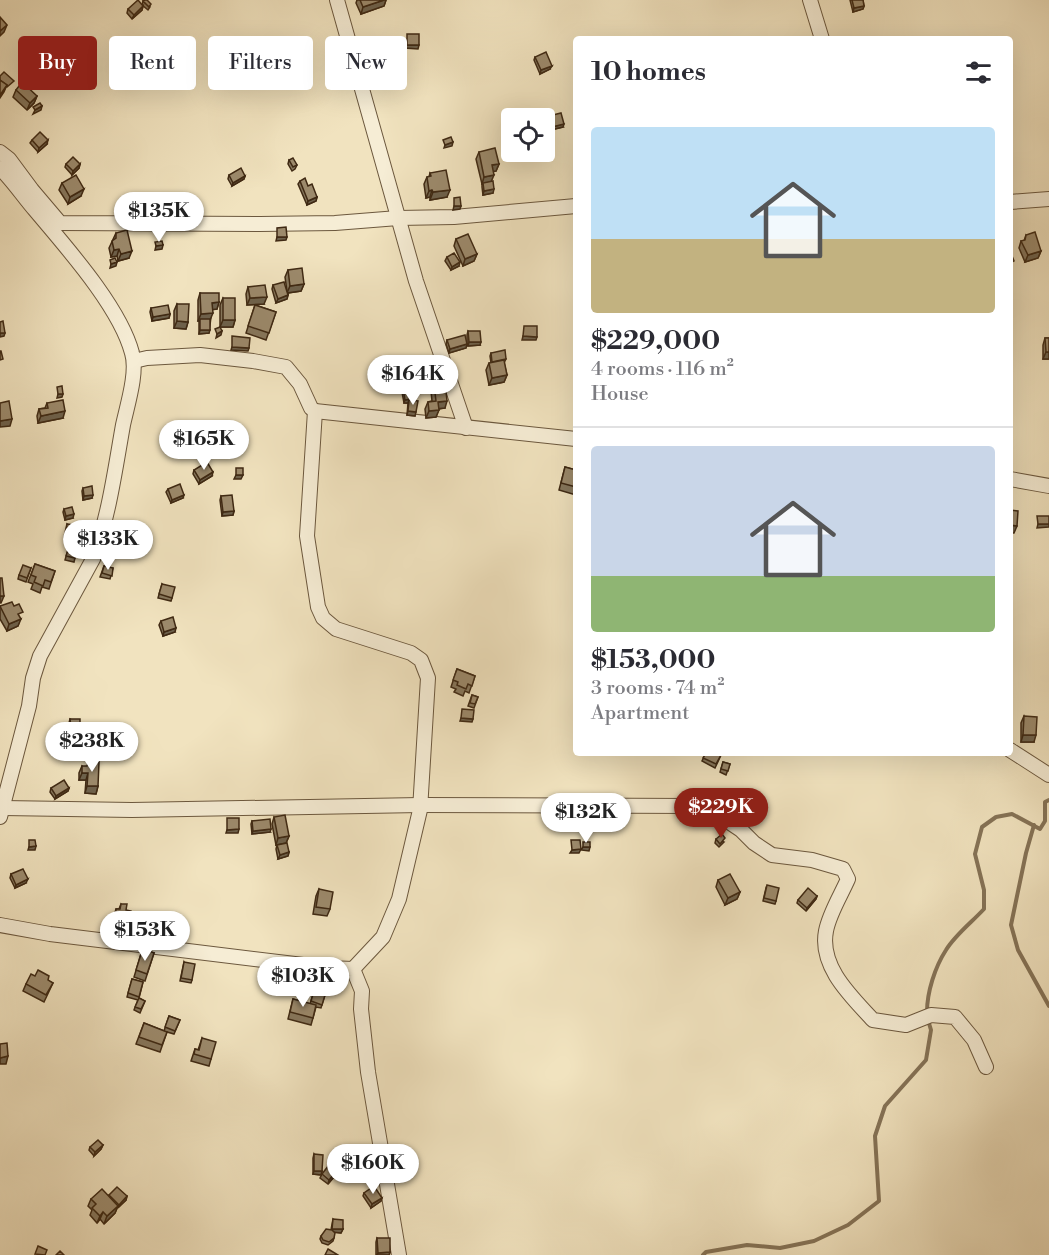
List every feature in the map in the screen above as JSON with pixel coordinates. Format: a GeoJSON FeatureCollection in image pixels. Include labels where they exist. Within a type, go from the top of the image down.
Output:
{"type":"FeatureCollection","features":[{"type":"Feature","properties":{"kind":"street"},"geometry":{"type":"LineString","coordinates":[[337,0],[416,281],[466,428]]}},
{"type":"Feature","properties":{"kind":"street"},"geometry":{"type":"LineString","coordinates":[[810,0],[821,36]]}},
{"type":"Feature","properties":{"kind":"street"},"geometry":{"type":"LineString","coordinates":[[0,152],[9,159],[60,223],[335,223],[398,218],[454,217],[573,207]]}},
{"type":"Feature","properties":{"kind":"street"},"geometry":{"type":"LineString","coordinates":[[0,168],[104,297],[134,361],[108,509],[98,545],[93,559],[40,656],[33,678],[30,706],[2,813],[420,804],[692,806],[723,818],[772,855],[812,860],[843,869],[848,879],[826,932],[827,952],[835,977],[873,1020],[906,1025],[931,1015],[955,1017],[974,1040],[986,1067]]}},
{"type":"Feature","properties":{"kind":"street"},"geometry":{"type":"LineString","coordinates":[[1013,202],[1049,199]]}},
{"type":"Feature","properties":{"kind":"street"},"geometry":{"type":"LineString","coordinates":[[134,361],[147,358],[200,355],[253,361],[286,367],[300,384],[311,408],[315,411],[573,439]]}},
{"type":"Feature","properties":{"kind":"street"},"geometry":{"type":"LineString","coordinates":[[0,925],[62,936],[328,968],[353,969],[383,937],[399,899],[420,804],[428,678],[421,660],[411,653],[336,629],[322,618],[318,608],[307,536],[315,411]]}},
{"type":"Feature","properties":{"kind":"street"},"geometry":{"type":"LineString","coordinates":[[1013,480],[1049,486]]}},
{"type":"Feature","properties":{"kind":"street"},"geometry":{"type":"LineString","coordinates":[[1013,752],[1049,775]]}},
{"type":"Feature","properties":{"kind":"street"},"geometry":{"type":"LineString","coordinates":[[353,969],[362,991],[361,1009],[368,1072],[399,1255]]}},
{"type":"Feature","properties":{"kind":"building"},"geometry":{"type":"Polygon","coordinates":[[[138,0],[143,6],[134,15],[128,9],[138,0]]]}},
{"type":"Feature","properties":{"kind":"building"},"geometry":{"type":"Polygon","coordinates":[[[360,0],[384,0],[363,7],[360,0]]]}},
{"type":"Feature","properties":{"kind":"building"},"geometry":{"type":"Polygon","coordinates":[[[852,0],[863,0],[864,6],[854,8],[852,0]]]}},
{"type":"Feature","properties":{"kind":"building"},"geometry":{"type":"Polygon","coordinates":[[[143,1],[151,4],[149,7],[143,1]]]}},
{"type":"Feature","properties":{"kind":"building"},"geometry":{"type":"Polygon","coordinates":[[[0,17],[7,25],[0,31],[0,17]]]}},
{"type":"Feature","properties":{"kind":"building"},"geometry":{"type":"Polygon","coordinates":[[[407,34],[419,34],[419,45],[407,45],[407,34]]]}},
{"type":"Feature","properties":{"kind":"building"},"geometry":{"type":"Polygon","coordinates":[[[546,52],[552,66],[541,70],[535,57],[546,52]]]}},
{"type":"Feature","properties":{"kind":"building"},"geometry":{"type":"Polygon","coordinates":[[[4,72],[14,81],[7,87],[0,80],[4,72]]]}},
{"type":"Feature","properties":{"kind":"building"},"geometry":{"type":"Polygon","coordinates":[[[0,80],[7,85],[0,95],[0,80]]]}},
{"type":"Feature","properties":{"kind":"building"},"geometry":{"type":"Polygon","coordinates":[[[18,87],[18,90],[31,90],[37,96],[30,103],[16,90],[18,87]]]}},
{"type":"Feature","properties":{"kind":"building"},"geometry":{"type":"Polygon","coordinates":[[[40,103],[42,106],[35,110],[33,107],[40,103]]]}},
{"type":"Feature","properties":{"kind":"building"},"geometry":{"type":"Polygon","coordinates":[[[561,113],[564,124],[555,126],[555,114],[561,113]]]}},
{"type":"Feature","properties":{"kind":"building"},"geometry":{"type":"Polygon","coordinates":[[[40,132],[48,140],[39,148],[32,140],[40,132]]]}},
{"type":"Feature","properties":{"kind":"building"},"geometry":{"type":"Polygon","coordinates":[[[451,137],[453,142],[445,145],[443,140],[451,137]]]}},
{"type":"Feature","properties":{"kind":"building"},"geometry":{"type":"Polygon","coordinates":[[[495,148],[499,164],[492,165],[494,175],[484,177],[479,152],[495,148]]]}},
{"type":"Feature","properties":{"kind":"building"},"geometry":{"type":"Polygon","coordinates":[[[73,157],[80,164],[73,171],[66,164],[73,157]]]}},
{"type":"Feature","properties":{"kind":"building"},"geometry":{"type":"Polygon","coordinates":[[[293,158],[297,165],[293,167],[289,160],[293,158]]]}},
{"type":"Feature","properties":{"kind":"building"},"geometry":{"type":"Polygon","coordinates":[[[241,168],[245,176],[233,183],[229,175],[241,168]]]}},
{"type":"Feature","properties":{"kind":"building"},"geometry":{"type":"Polygon","coordinates":[[[446,170],[450,190],[429,191],[427,177],[431,176],[430,173],[446,170]]]}},
{"type":"Feature","properties":{"kind":"building"},"geometry":{"type":"Polygon","coordinates":[[[76,175],[84,189],[70,197],[62,183],[76,175]]]}},
{"type":"Feature","properties":{"kind":"building"},"geometry":{"type":"Polygon","coordinates":[[[305,178],[308,186],[312,184],[317,197],[308,201],[300,181],[305,178]]]}},
{"type":"Feature","properties":{"kind":"building"},"geometry":{"type":"Polygon","coordinates":[[[493,181],[494,189],[484,191],[483,183],[493,181]]]}},
{"type":"Feature","properties":{"kind":"building"},"geometry":{"type":"Polygon","coordinates":[[[460,197],[461,206],[454,206],[454,198],[460,197]]]}},
{"type":"Feature","properties":{"kind":"building"},"geometry":{"type":"Polygon","coordinates":[[[286,227],[287,237],[277,237],[277,228],[286,227]]]}},
{"type":"Feature","properties":{"kind":"building"},"geometry":{"type":"Polygon","coordinates":[[[127,230],[132,251],[121,254],[119,249],[114,250],[112,241],[116,238],[116,233],[127,230]]]}},
{"type":"Feature","properties":{"kind":"building"},"geometry":{"type":"Polygon","coordinates":[[[1035,232],[1041,251],[1028,255],[1021,241],[1025,240],[1026,235],[1035,232]]]}},
{"type":"Feature","properties":{"kind":"building"},"geometry":{"type":"Polygon","coordinates":[[[468,234],[477,254],[465,259],[456,239],[468,234]]]}},
{"type":"Feature","properties":{"kind":"building"},"geometry":{"type":"Polygon","coordinates":[[[162,241],[163,245],[156,246],[155,242],[162,241]]]}},
{"type":"Feature","properties":{"kind":"building"},"geometry":{"type":"Polygon","coordinates":[[[454,253],[460,262],[452,267],[447,257],[454,253]]]}},
{"type":"Feature","properties":{"kind":"building"},"geometry":{"type":"Polygon","coordinates":[[[115,258],[117,262],[111,264],[110,260],[115,258]]]}},
{"type":"Feature","properties":{"kind":"building"},"geometry":{"type":"Polygon","coordinates":[[[302,268],[304,284],[290,286],[288,270],[302,268]]]}},
{"type":"Feature","properties":{"kind":"building"},"geometry":{"type":"Polygon","coordinates":[[[284,282],[288,295],[278,299],[273,285],[284,282]]]}},
{"type":"Feature","properties":{"kind":"building"},"geometry":{"type":"Polygon","coordinates":[[[265,285],[267,297],[250,298],[248,287],[265,285]]]}},
{"type":"Feature","properties":{"kind":"building"},"geometry":{"type":"Polygon","coordinates":[[[200,293],[219,293],[219,302],[212,303],[213,313],[201,314],[200,293]]]}},
{"type":"Feature","properties":{"kind":"building"},"geometry":{"type":"Polygon","coordinates":[[[223,298],[235,298],[235,320],[223,320],[223,298]]]}},
{"type":"Feature","properties":{"kind":"building"},"geometry":{"type":"Polygon","coordinates":[[[177,304],[189,304],[188,322],[177,321],[177,304]]]}},
{"type":"Feature","properties":{"kind":"building"},"geometry":{"type":"Polygon","coordinates":[[[168,305],[170,314],[153,317],[151,308],[168,305]]]}},
{"type":"Feature","properties":{"kind":"building"},"geometry":{"type":"Polygon","coordinates":[[[255,305],[276,312],[269,333],[248,326],[255,305]]]}},
{"type":"Feature","properties":{"kind":"building"},"geometry":{"type":"Polygon","coordinates":[[[200,319],[210,319],[210,330],[200,330],[200,319]]]}},
{"type":"Feature","properties":{"kind":"building"},"geometry":{"type":"Polygon","coordinates":[[[3,321],[5,333],[0,333],[0,322],[3,321]]]}},
{"type":"Feature","properties":{"kind":"building"},"geometry":{"type":"Polygon","coordinates":[[[524,326],[537,326],[537,337],[523,336],[524,326]]]}},
{"type":"Feature","properties":{"kind":"building"},"geometry":{"type":"Polygon","coordinates":[[[220,327],[222,331],[217,334],[215,329],[220,327]]]}},
{"type":"Feature","properties":{"kind":"building"},"geometry":{"type":"Polygon","coordinates":[[[468,331],[480,331],[481,342],[469,342],[468,331]]]}},
{"type":"Feature","properties":{"kind":"building"},"geometry":{"type":"Polygon","coordinates":[[[465,335],[467,344],[450,349],[447,340],[465,335]]]}},
{"type":"Feature","properties":{"kind":"building"},"geometry":{"type":"Polygon","coordinates":[[[232,336],[250,338],[249,348],[232,347],[232,336]]]}},
{"type":"Feature","properties":{"kind":"building"},"geometry":{"type":"Polygon","coordinates":[[[1045,338],[1049,338],[1049,352],[1046,352],[1045,338]]]}},
{"type":"Feature","properties":{"kind":"building"},"geometry":{"type":"Polygon","coordinates":[[[505,350],[506,359],[492,362],[491,353],[505,350]]]}},
{"type":"Feature","properties":{"kind":"building"},"geometry":{"type":"Polygon","coordinates":[[[504,360],[507,375],[492,378],[489,363],[504,360]]]}},
{"type":"Feature","properties":{"kind":"building"},"geometry":{"type":"Polygon","coordinates":[[[445,382],[447,401],[438,402],[439,410],[429,411],[428,402],[436,401],[434,384],[445,382]]]}},
{"type":"Feature","properties":{"kind":"building"},"geometry":{"type":"Polygon","coordinates":[[[62,386],[63,394],[58,394],[57,387],[62,386]]]}},
{"type":"Feature","properties":{"kind":"building"},"geometry":{"type":"Polygon","coordinates":[[[413,387],[415,398],[405,400],[403,389],[413,387]]]}},
{"type":"Feature","properties":{"kind":"building"},"geometry":{"type":"Polygon","coordinates":[[[63,400],[65,411],[41,416],[39,409],[48,408],[47,403],[63,400]]]}},
{"type":"Feature","properties":{"kind":"building"},"geometry":{"type":"Polygon","coordinates":[[[409,400],[418,401],[416,412],[408,411],[409,400]]]}},
{"type":"Feature","properties":{"kind":"building"},"geometry":{"type":"Polygon","coordinates":[[[9,401],[12,419],[0,421],[0,403],[9,401]]]}},
{"type":"Feature","properties":{"kind":"building"},"geometry":{"type":"Polygon","coordinates":[[[207,462],[213,472],[200,480],[194,470],[207,462]]]}},
{"type":"Feature","properties":{"kind":"building"},"geometry":{"type":"Polygon","coordinates":[[[565,467],[573,469],[573,486],[561,483],[565,467]]]}},
{"type":"Feature","properties":{"kind":"building"},"geometry":{"type":"Polygon","coordinates":[[[236,468],[243,468],[243,475],[236,475],[236,468]]]}},
{"type":"Feature","properties":{"kind":"building"},"geometry":{"type":"Polygon","coordinates":[[[180,484],[184,495],[172,500],[168,489],[180,484]]]}},
{"type":"Feature","properties":{"kind":"building"},"geometry":{"type":"Polygon","coordinates":[[[92,486],[93,495],[84,496],[83,488],[92,486]]]}},
{"type":"Feature","properties":{"kind":"building"},"geometry":{"type":"Polygon","coordinates":[[[232,495],[234,511],[223,512],[221,496],[232,495]]]}},
{"type":"Feature","properties":{"kind":"building"},"geometry":{"type":"Polygon","coordinates":[[[72,507],[74,514],[66,516],[64,509],[72,507]]]}},
{"type":"Feature","properties":{"kind":"building"},"geometry":{"type":"Polygon","coordinates":[[[1013,510],[1018,511],[1017,526],[1013,525],[1013,510]]]}},
{"type":"Feature","properties":{"kind":"building"},"geometry":{"type":"Polygon","coordinates":[[[1037,516],[1049,516],[1049,524],[1038,524],[1037,516]]]}},
{"type":"Feature","properties":{"kind":"building"},"geometry":{"type":"Polygon","coordinates":[[[67,524],[83,526],[81,536],[66,534],[67,524]]]}},
{"type":"Feature","properties":{"kind":"building"},"geometry":{"type":"Polygon","coordinates":[[[68,550],[76,553],[75,558],[66,556],[68,550]]]}},
{"type":"Feature","properties":{"kind":"building"},"geometry":{"type":"Polygon","coordinates":[[[35,564],[55,571],[51,582],[45,580],[43,586],[34,582],[36,577],[31,575],[35,564]]]}},
{"type":"Feature","properties":{"kind":"building"},"geometry":{"type":"Polygon","coordinates":[[[23,565],[31,568],[27,578],[19,575],[23,565]]]}},
{"type":"Feature","properties":{"kind":"building"},"geometry":{"type":"Polygon","coordinates":[[[104,566],[113,568],[112,576],[102,573],[104,566]]]}},
{"type":"Feature","properties":{"kind":"building"},"geometry":{"type":"Polygon","coordinates":[[[0,578],[2,578],[4,596],[0,596],[0,578]]]}},
{"type":"Feature","properties":{"kind":"building"},"geometry":{"type":"Polygon","coordinates":[[[162,584],[175,587],[172,598],[159,594],[162,584]]]}},
{"type":"Feature","properties":{"kind":"building"},"geometry":{"type":"Polygon","coordinates":[[[12,602],[14,606],[19,604],[23,612],[18,614],[21,619],[9,624],[0,606],[12,602]]]}},
{"type":"Feature","properties":{"kind":"building"},"geometry":{"type":"Polygon","coordinates":[[[173,617],[176,628],[164,632],[161,621],[173,617]]]}},
{"type":"Feature","properties":{"kind":"building"},"geometry":{"type":"Polygon","coordinates":[[[457,669],[475,676],[472,686],[468,684],[466,689],[457,685],[458,682],[453,680],[457,669]]]}},
{"type":"Feature","properties":{"kind":"building"},"geometry":{"type":"Polygon","coordinates":[[[472,695],[478,697],[475,704],[470,703],[472,695]]]}},
{"type":"Feature","properties":{"kind":"building"},"geometry":{"type":"Polygon","coordinates":[[[462,709],[474,710],[473,719],[461,718],[462,709]]]}},
{"type":"Feature","properties":{"kind":"building"},"geometry":{"type":"Polygon","coordinates":[[[1024,716],[1037,717],[1036,735],[1023,735],[1024,716]]]}},
{"type":"Feature","properties":{"kind":"building"},"geometry":{"type":"Polygon","coordinates":[[[70,719],[80,719],[80,725],[71,727],[70,719]]]}},
{"type":"Feature","properties":{"kind":"building"},"geometry":{"type":"Polygon","coordinates":[[[90,724],[92,742],[80,744],[80,738],[73,738],[72,731],[79,731],[78,726],[90,724]]]}},
{"type":"Feature","properties":{"kind":"building"},"geometry":{"type":"Polygon","coordinates":[[[704,756],[720,756],[716,764],[703,758],[704,756]]]}},
{"type":"Feature","properties":{"kind":"building"},"geometry":{"type":"Polygon","coordinates":[[[89,761],[99,762],[98,786],[87,786],[88,773],[82,773],[82,766],[87,766],[89,761]]]}},
{"type":"Feature","properties":{"kind":"building"},"geometry":{"type":"Polygon","coordinates":[[[723,762],[730,764],[728,771],[721,769],[723,762]]]}},
{"type":"Feature","properties":{"kind":"building"},"geometry":{"type":"Polygon","coordinates":[[[64,780],[69,788],[56,796],[51,788],[64,780]]]}},
{"type":"Feature","properties":{"kind":"building"},"geometry":{"type":"Polygon","coordinates":[[[285,815],[289,836],[278,838],[274,817],[285,815]]]}},
{"type":"Feature","properties":{"kind":"building"},"geometry":{"type":"Polygon","coordinates":[[[227,818],[239,818],[239,829],[227,830],[227,818]]]}},
{"type":"Feature","properties":{"kind":"building"},"geometry":{"type":"Polygon","coordinates":[[[270,819],[271,829],[253,831],[252,821],[270,819]]]}},
{"type":"Feature","properties":{"kind":"building"},"geometry":{"type":"Polygon","coordinates":[[[722,834],[725,838],[720,844],[716,839],[722,834]]]}},
{"type":"Feature","properties":{"kind":"building"},"geometry":{"type":"Polygon","coordinates":[[[29,840],[35,840],[36,846],[29,847],[29,840]]]}},
{"type":"Feature","properties":{"kind":"building"},"geometry":{"type":"Polygon","coordinates":[[[571,840],[580,840],[581,849],[572,850],[571,840]]]}},
{"type":"Feature","properties":{"kind":"building"},"geometry":{"type":"Polygon","coordinates":[[[583,842],[590,842],[590,847],[583,847],[583,842]]]}},
{"type":"Feature","properties":{"kind":"building"},"geometry":{"type":"Polygon","coordinates":[[[287,843],[289,852],[280,855],[277,845],[287,843]]]}},
{"type":"Feature","properties":{"kind":"building"},"geometry":{"type":"Polygon","coordinates":[[[23,869],[28,879],[16,885],[11,874],[23,869]]]}},
{"type":"Feature","properties":{"kind":"building"},"geometry":{"type":"Polygon","coordinates":[[[730,874],[740,892],[728,898],[718,880],[730,874]]]}},
{"type":"Feature","properties":{"kind":"building"},"geometry":{"type":"Polygon","coordinates":[[[767,885],[779,888],[776,901],[764,898],[767,885]]]}},
{"type":"Feature","properties":{"kind":"building"},"geometry":{"type":"Polygon","coordinates":[[[808,888],[817,896],[807,908],[798,900],[808,888]]]}},
{"type":"Feature","properties":{"kind":"building"},"geometry":{"type":"Polygon","coordinates":[[[319,889],[333,892],[330,909],[316,907],[319,889]]]}},
{"type":"Feature","properties":{"kind":"building"},"geometry":{"type":"Polygon","coordinates":[[[121,904],[127,904],[126,910],[131,911],[129,928],[115,927],[116,909],[120,909],[121,904]]]}},
{"type":"Feature","properties":{"kind":"building"},"geometry":{"type":"Polygon","coordinates":[[[147,950],[154,953],[147,974],[136,970],[141,954],[145,955],[147,950]]]}},
{"type":"Feature","properties":{"kind":"building"},"geometry":{"type":"Polygon","coordinates":[[[184,962],[195,964],[192,980],[181,978],[184,962]]]}},
{"type":"Feature","properties":{"kind":"building"},"geometry":{"type":"Polygon","coordinates":[[[38,970],[49,976],[48,980],[53,983],[46,995],[26,984],[31,974],[35,976],[38,970]]]}},
{"type":"Feature","properties":{"kind":"building"},"geometry":{"type":"Polygon","coordinates":[[[132,979],[143,982],[139,997],[128,993],[132,979]]]}},
{"type":"Feature","properties":{"kind":"building"},"geometry":{"type":"Polygon","coordinates":[[[314,991],[325,995],[322,1005],[311,1001],[314,991]]]}},
{"type":"Feature","properties":{"kind":"building"},"geometry":{"type":"Polygon","coordinates":[[[139,998],[145,1001],[141,1009],[135,1007],[139,998]]]}},
{"type":"Feature","properties":{"kind":"building"},"geometry":{"type":"Polygon","coordinates":[[[293,999],[316,1005],[313,1018],[290,1012],[293,999]]]}},
{"type":"Feature","properties":{"kind":"building"},"geometry":{"type":"Polygon","coordinates":[[[169,1016],[180,1020],[175,1031],[165,1027],[169,1016]]]}},
{"type":"Feature","properties":{"kind":"building"},"geometry":{"type":"Polygon","coordinates":[[[144,1023],[167,1032],[162,1045],[139,1037],[144,1023]]]}},
{"type":"Feature","properties":{"kind":"building"},"geometry":{"type":"Polygon","coordinates":[[[202,1038],[216,1042],[211,1059],[194,1054],[195,1049],[199,1050],[202,1038]]]}},
{"type":"Feature","properties":{"kind":"building"},"geometry":{"type":"Polygon","coordinates":[[[7,1043],[8,1056],[0,1058],[0,1044],[7,1043]]]}},
{"type":"Feature","properties":{"kind":"building"},"geometry":{"type":"Polygon","coordinates":[[[98,1140],[103,1145],[95,1152],[90,1147],[98,1140]]]}},
{"type":"Feature","properties":{"kind":"building"},"geometry":{"type":"Polygon","coordinates":[[[314,1154],[323,1155],[322,1171],[314,1171],[314,1154]]]}},
{"type":"Feature","properties":{"kind":"building"},"geometry":{"type":"Polygon","coordinates":[[[332,1161],[340,1167],[329,1180],[322,1174],[332,1161]]]}},
{"type":"Feature","properties":{"kind":"building"},"geometry":{"type":"Polygon","coordinates":[[[374,1186],[382,1198],[372,1204],[364,1193],[374,1186]]]}},
{"type":"Feature","properties":{"kind":"building"},"geometry":{"type":"Polygon","coordinates":[[[117,1187],[127,1196],[119,1205],[109,1195],[117,1187]]]}},
{"type":"Feature","properties":{"kind":"building"},"geometry":{"type":"Polygon","coordinates":[[[102,1189],[118,1206],[107,1216],[103,1212],[100,1216],[92,1208],[96,1204],[91,1199],[102,1189]]]}},
{"type":"Feature","properties":{"kind":"building"},"geometry":{"type":"Polygon","coordinates":[[[333,1219],[343,1220],[343,1229],[332,1229],[333,1219]]]}},
{"type":"Feature","properties":{"kind":"building"},"geometry":{"type":"Polygon","coordinates":[[[326,1229],[335,1233],[334,1238],[329,1242],[323,1240],[321,1236],[326,1229]]]}},
{"type":"Feature","properties":{"kind":"building"},"geometry":{"type":"Polygon","coordinates":[[[377,1238],[390,1238],[390,1252],[378,1253],[377,1238]]]}},
{"type":"Feature","properties":{"kind":"building"},"geometry":{"type":"Polygon","coordinates":[[[38,1246],[47,1250],[45,1255],[35,1254],[38,1246]]]}},
{"type":"Feature","properties":{"kind":"building"},"geometry":{"type":"Polygon","coordinates":[[[328,1249],[338,1255],[325,1255],[328,1249]]]}},
{"type":"Feature","properties":{"kind":"waterway"},"geometry":{"type":"LineString","coordinates":[[927,1012],[930,988],[942,957],[954,939],[984,909],[984,890],[975,854],[982,827],[996,817],[1012,814],[1040,829],[1045,821],[1045,802],[1049,800]]}},
{"type":"Feature","properties":{"kind":"waterway"},"geometry":{"type":"LineString","coordinates":[[1034,825],[1011,925],[1018,950],[1049,1006]]}},
{"type":"Feature","properties":{"kind":"waterway"},"geometry":{"type":"LineString","coordinates":[[703,1255],[706,1252],[747,1245],[780,1248],[814,1241],[848,1225],[879,1201],[875,1136],[885,1106],[926,1060],[931,1030],[928,1020]]}}]}
